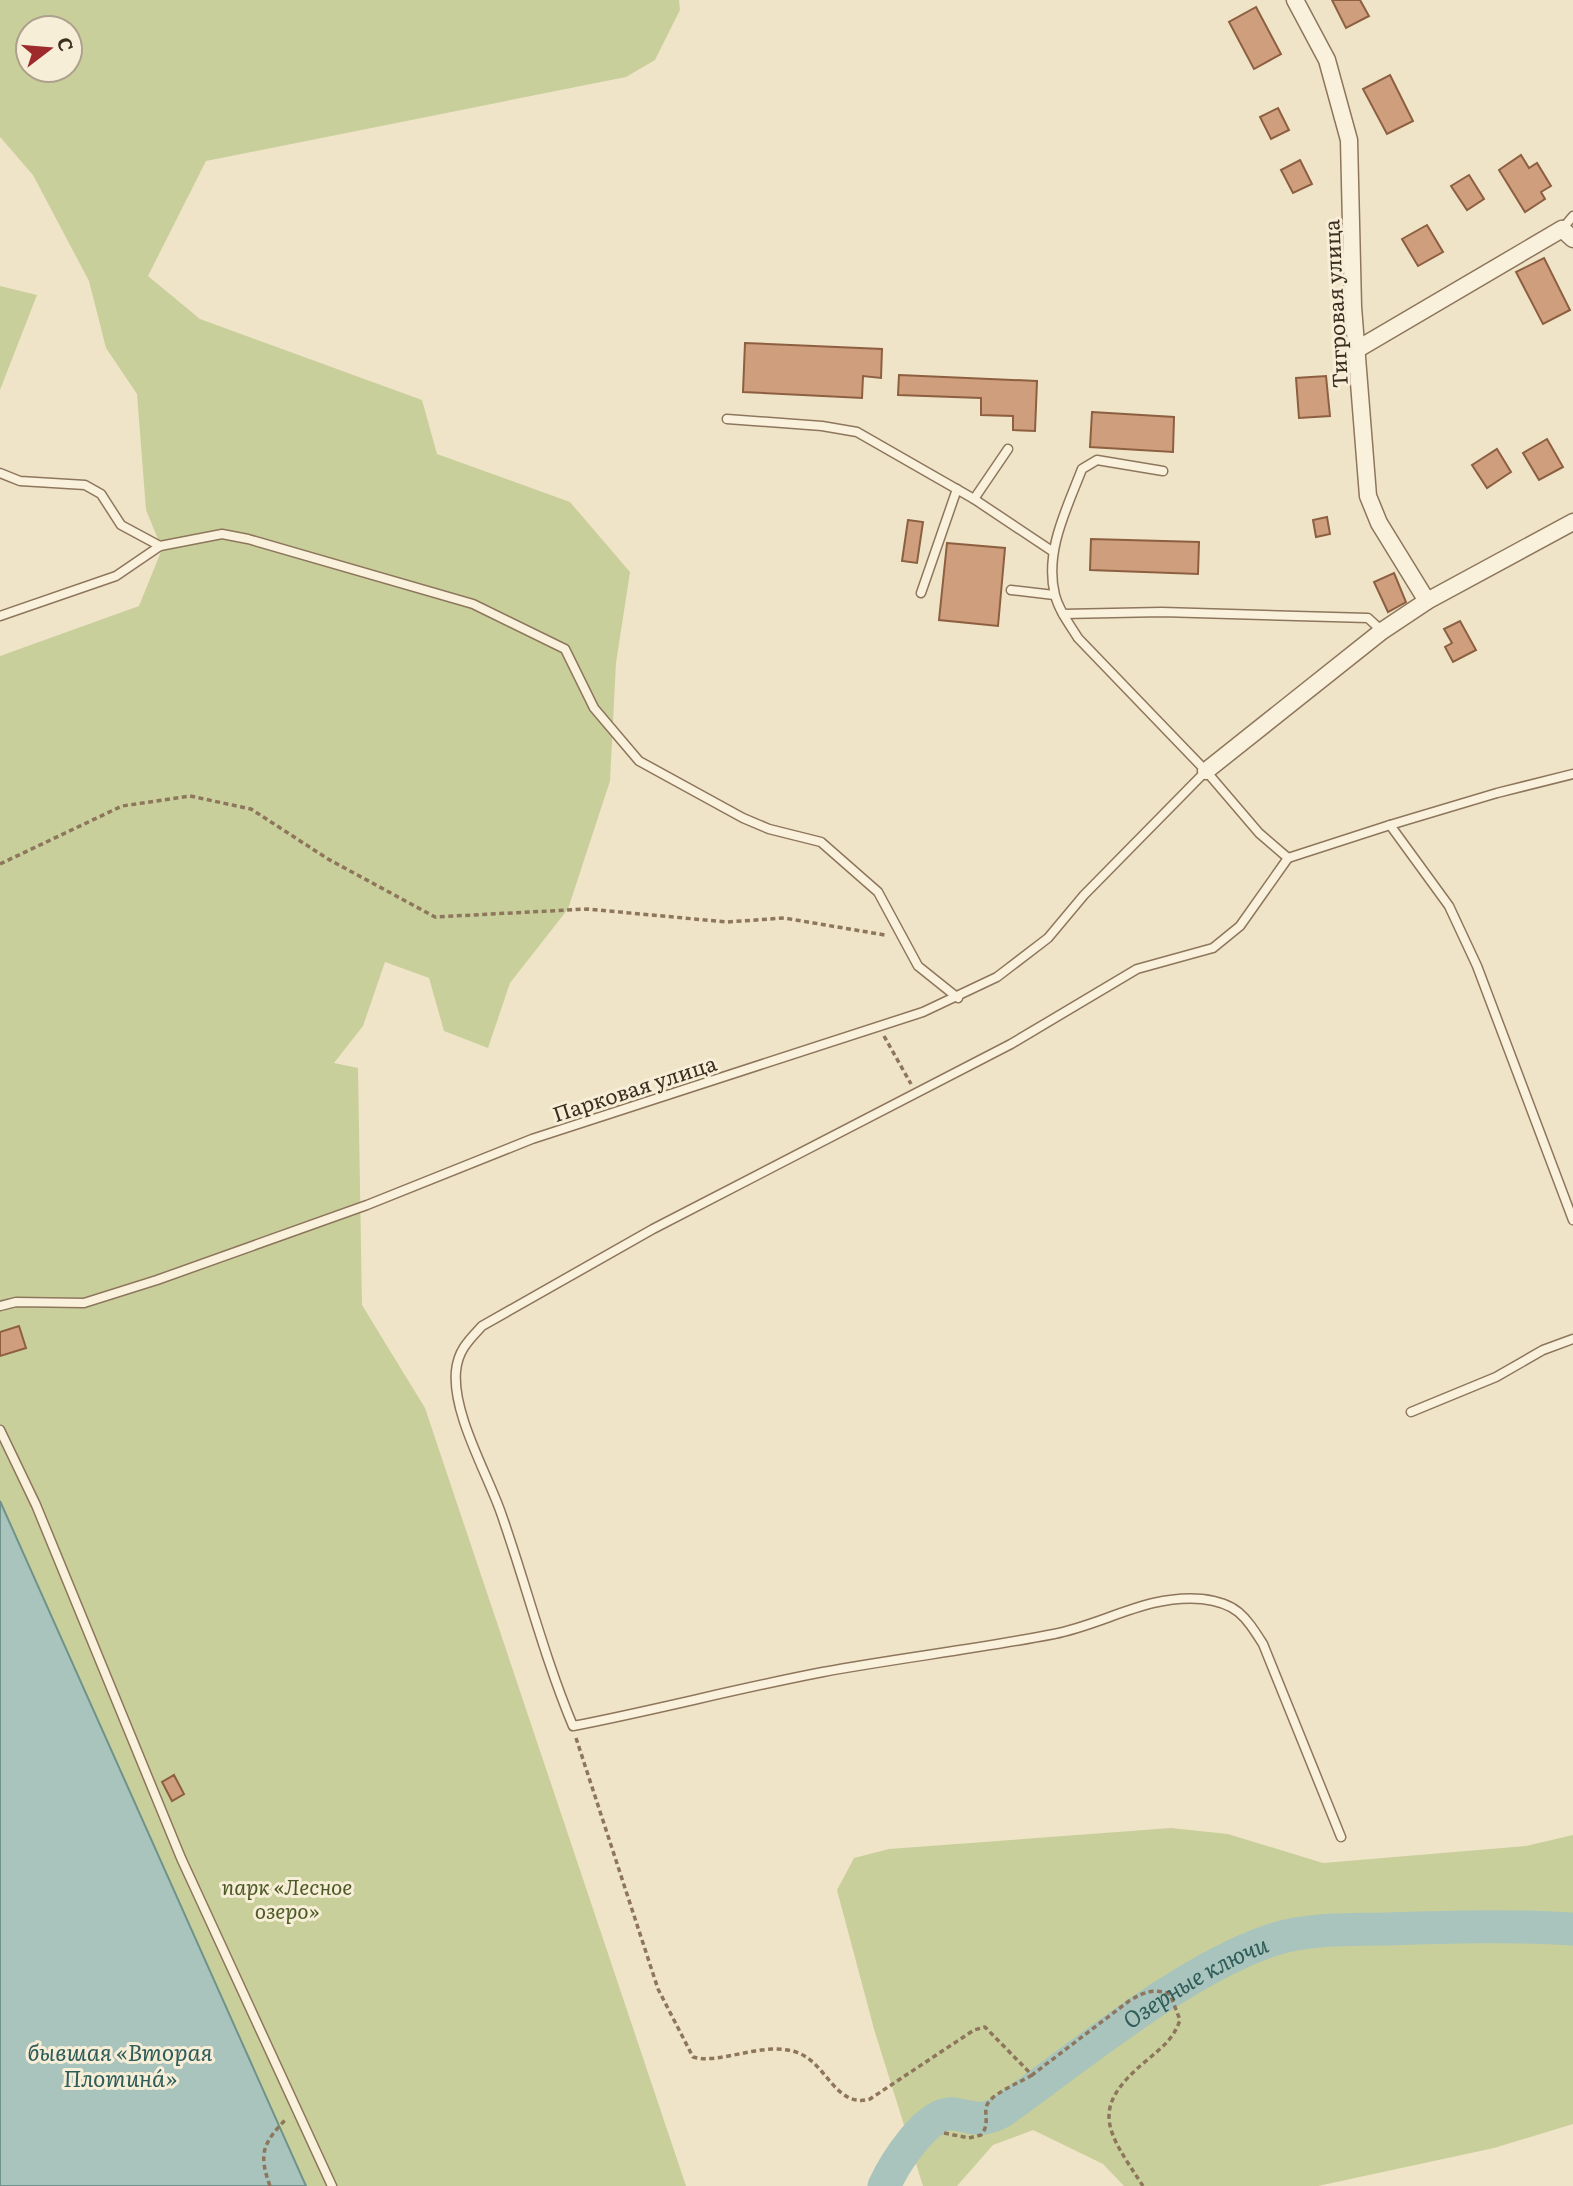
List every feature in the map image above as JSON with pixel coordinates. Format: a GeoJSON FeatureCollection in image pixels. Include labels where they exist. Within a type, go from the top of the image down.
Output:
{"type":"FeatureCollection","features":[{"type":"Feature","properties":{"kind":"street","name":"Тигровая улица"},"geometry":{"type":"LineString","coordinates":[[1295,0],[1331,71],[1349,140],[1356,349],[1368,496],[1379,523],[1427,601]]}},
{"type":"Feature","properties":{"kind":"street"},"geometry":{"type":"LineString","coordinates":[[1356,349],[1567,234]]}},
{"type":"Feature","properties":{"kind":"street"},"geometry":{"type":"LineString","coordinates":[[1206,771],[1382,631],[1427,601],[1573,522]]}},
{"type":"Feature","properties":{"kind":"lane"},"geometry":{"type":"LineString","coordinates":[[1567,234],[1573,216]]}},
{"type":"Feature","properties":{"kind":"lane"},"geometry":{"type":"LineString","coordinates":[[727,419],[822,426],[857,432],[974,499],[1052,551]]}},
{"type":"Feature","properties":{"kind":"lane"},"geometry":{"type":"LineString","coordinates":[[974,499],[1008,449]]}},
{"type":"Feature","properties":{"kind":"lane"},"geometry":{"type":"LineString","coordinates":[[1163,471],[1097,460],[1088,462],[1082,469],[1052,551],[1054,595],[1078,638],[1206,771],[1259,833],[1288,858]]}},
{"type":"Feature","properties":{"kind":"lane"},"geometry":{"type":"LineString","coordinates":[[0,473],[20,481],[85,485],[102,494],[121,525],[160,546]]}},
{"type":"Feature","properties":{"kind":"lane"},"geometry":{"type":"LineString","coordinates":[[921,593],[957,489]]}},
{"type":"Feature","properties":{"kind":"lane"},"geometry":{"type":"LineString","coordinates":[[0,616],[116,576],[160,546],[222,534],[248,539],[473,604],[565,649],[594,708],[639,761],[743,818],[769,829],[821,842],[878,892],[918,966],[958,998]]}},
{"type":"Feature","properties":{"kind":"lane"},"geometry":{"type":"LineString","coordinates":[[1011,590],[1054,595]]}},
{"type":"Feature","properties":{"kind":"lane"},"geometry":{"type":"LineString","coordinates":[[1063,614],[1162,612],[1368,618],[1382,631]]}},
{"type":"Feature","properties":{"kind":"lane","name":"Парковая улица"},"geometry":{"type":"LineString","coordinates":[[0,1306],[16,1302],[84,1303],[121,1292],[231,1256],[532,1139],[958,998],[997,977],[1048,938],[1084,895],[1206,771]]}},
{"type":"Feature","properties":{"kind":"lane"},"geometry":{"type":"LineString","coordinates":[[1341,1837],[1263,1644],[1245,1617],[1228,1603],[1200,1599],[1141,1604],[1069,1631],[971,1651],[823,1672],[573,1726],[554,1679],[500,1511],[462,1410],[456,1372],[462,1347],[482,1326],[653,1229],[916,1095],[1010,1044],[1137,969],[1213,948],[1240,926],[1288,858],[1390,825],[1573,774]]}},
{"type":"Feature","properties":{"kind":"lane"},"geometry":{"type":"LineString","coordinates":[[1390,825],[1449,906],[1477,966],[1573,1220]]}},
{"type":"Feature","properties":{"kind":"lane"},"geometry":{"type":"LineString","coordinates":[[1411,1412],[1496,1377],[1543,1350],[1573,1339]]}},
{"type":"Feature","properties":{"kind":"lane"},"geometry":{"type":"LineString","coordinates":[[0,1430],[47,1530],[181,1858],[332,2186]]}},
{"type":"Feature","properties":{"kind":"path"},"geometry":{"type":"LineString","coordinates":[[0,864],[122,806],[190,796],[251,809],[328,859],[435,917],[587,909],[727,922],[784,918],[901,937]]}},
{"type":"Feature","properties":{"kind":"path"},"geometry":{"type":"LineString","coordinates":[[879,1026],[916,1095]]}},
{"type":"Feature","properties":{"kind":"path"},"geometry":{"type":"LineString","coordinates":[[573,1726],[658,1989],[693,2057],[705,2060],[738,2051],[794,2051],[814,2063],[847,2099],[858,2102],[870,2099],[974,2030],[985,2027],[1032,2075]]}},
{"type":"Feature","properties":{"kind":"path"},"geometry":{"type":"LineString","coordinates":[[944,2133],[969,2138],[981,2135],[986,2128],[986,2107],[991,2098],[1032,2075],[1145,1992],[1160,1990],[1170,1994],[1180,2020],[1173,2038],[1117,2088],[1107,2108],[1114,2136],[1143,2186]]}},
{"type":"Feature","properties":{"kind":"path"},"geometry":{"type":"LineString","coordinates":[[270,2186],[263,2166],[264,2147],[272,2133],[296,2109]]}},
{"type":"Feature","properties":{"kind":"green space","name":"парк «Лесное озеро»"},"geometry":{"type":"Polygon","coordinates":[[[0,0],[679,0],[680,10],[655,60],[626,77],[206,161],[148,276],[200,319],[422,400],[437,454],[570,502],[630,572],[616,663],[610,781],[568,909],[510,983],[488,1048],[444,1031],[429,978],[385,962],[363,1026],[334,1063],[358,1068],[362,1305],[425,1408],[686,2186],[0,2186],[0,656],[139,606],[162,549],[146,510],[137,394],[106,348],[89,281],[33,175],[0,137],[0,0]]]}},
{"type":"Feature","properties":{"kind":"green space"},"geometry":{"type":"Polygon","coordinates":[[[0,286],[37,295],[0,390],[0,286]]]}},
{"type":"Feature","properties":{"kind":"green space"},"geometry":{"type":"Polygon","coordinates":[[[1171,1828],[1228,1834],[1323,1863],[1526,1846],[1573,1835],[1573,2124],[1494,2148],[1318,2186],[1124,2186],[1103,2164],[1033,2130],[993,2145],[957,2186],[923,2186],[874,2029],[837,1890],[854,1858],[889,1849],[1171,1828]]]}},
{"type":"Feature","properties":{"kind":"water","name":"бывшая «Вторая Плотинá»"},"geometry":{"type":"Polygon","coordinates":[[[0,1501],[306,2186],[0,2186],[0,1501]]]}},
{"type":"Feature","properties":{"kind":"building"},"geometry":{"type":"Polygon","coordinates":[[[1332,0],[1360,0],[1369,16],[1346,28],[1332,0]]]}},
{"type":"Feature","properties":{"kind":"building"},"geometry":{"type":"Polygon","coordinates":[[[1256,7],[1281,54],[1254,69],[1229,22],[1256,7]]]}},
{"type":"Feature","properties":{"kind":"building"},"geometry":{"type":"Polygon","coordinates":[[[1390,75],[1413,121],[1387,134],[1363,89],[1390,75]]]}},
{"type":"Feature","properties":{"kind":"building"},"geometry":{"type":"Polygon","coordinates":[[[1278,108],[1289,130],[1271,139],[1260,117],[1278,108]]]}},
{"type":"Feature","properties":{"kind":"building"},"geometry":{"type":"Polygon","coordinates":[[[1521,155],[1529,168],[1537,163],[1551,186],[1541,192],[1545,199],[1525,212],[1499,170],[1521,155]]]}},
{"type":"Feature","properties":{"kind":"building"},"geometry":{"type":"Polygon","coordinates":[[[1300,160],[1312,184],[1293,193],[1281,170],[1300,160]]]}},
{"type":"Feature","properties":{"kind":"building"},"geometry":{"type":"Polygon","coordinates":[[[1469,175],[1484,199],[1467,210],[1451,186],[1469,175]]]}},
{"type":"Feature","properties":{"kind":"building"},"geometry":{"type":"Polygon","coordinates":[[[1427,225],[1443,252],[1418,266],[1402,239],[1427,225]]]}},
{"type":"Feature","properties":{"kind":"building"},"geometry":{"type":"Polygon","coordinates":[[[1544,258],[1570,310],[1543,324],[1516,272],[1544,258]]]}},
{"type":"Feature","properties":{"kind":"building"},"geometry":{"type":"Polygon","coordinates":[[[745,343],[882,349],[881,378],[863,376],[862,398],[743,392],[745,343]]]}},
{"type":"Feature","properties":{"kind":"building"},"geometry":{"type":"Polygon","coordinates":[[[899,375],[1037,381],[1035,431],[1013,430],[1013,416],[981,415],[981,398],[898,395],[899,375]]]}},
{"type":"Feature","properties":{"kind":"building"},"geometry":{"type":"Polygon","coordinates":[[[1326,376],[1330,416],[1299,418],[1296,378],[1326,376]]]}},
{"type":"Feature","properties":{"kind":"building"},"geometry":{"type":"Polygon","coordinates":[[[1092,412],[1174,417],[1173,452],[1090,447],[1092,412]]]}},
{"type":"Feature","properties":{"kind":"building"},"geometry":{"type":"Polygon","coordinates":[[[1547,439],[1563,467],[1539,480],[1523,453],[1547,439]]]}},
{"type":"Feature","properties":{"kind":"building"},"geometry":{"type":"Polygon","coordinates":[[[1497,449],[1511,472],[1487,488],[1472,465],[1497,449]]]}},
{"type":"Feature","properties":{"kind":"building"},"geometry":{"type":"Polygon","coordinates":[[[1327,517],[1330,534],[1316,537],[1313,520],[1327,517]]]}},
{"type":"Feature","properties":{"kind":"building"},"geometry":{"type":"Polygon","coordinates":[[[908,520],[923,522],[917,563],[902,561],[908,520]]]}},
{"type":"Feature","properties":{"kind":"building"},"geometry":{"type":"Polygon","coordinates":[[[1091,539],[1199,542],[1198,574],[1090,570],[1091,539]]]}},
{"type":"Feature","properties":{"kind":"building"},"geometry":{"type":"Polygon","coordinates":[[[947,543],[1005,548],[998,626],[939,620],[947,543]]]}},
{"type":"Feature","properties":{"kind":"building"},"geometry":{"type":"Polygon","coordinates":[[[1394,573],[1406,602],[1388,612],[1374,582],[1394,573]]]}},
{"type":"Feature","properties":{"kind":"building"},"geometry":{"type":"Polygon","coordinates":[[[1460,621],[1476,650],[1453,662],[1445,647],[1452,643],[1444,629],[1460,621]]]}},
{"type":"Feature","properties":{"kind":"building"},"geometry":{"type":"Polygon","coordinates":[[[19,1326],[26,1348],[0,1356],[0,1332],[19,1326]]]}},
{"type":"Feature","properties":{"kind":"building"},"geometry":{"type":"Polygon","coordinates":[[[174,1775],[184,1794],[172,1801],[162,1782],[174,1775]]]}},
{"type":"Feature","properties":{"kind":"waterway","name":"Озерные ключи"},"geometry":{"type":"LineString","coordinates":[[884,2186],[895,2165],[913,2141],[933,2121],[944,2115],[982,2118],[1001,2112],[1170,1992],[1205,1970],[1275,1939],[1316,1931],[1345,1930],[1480,1927],[1573,1929]]}}]}
